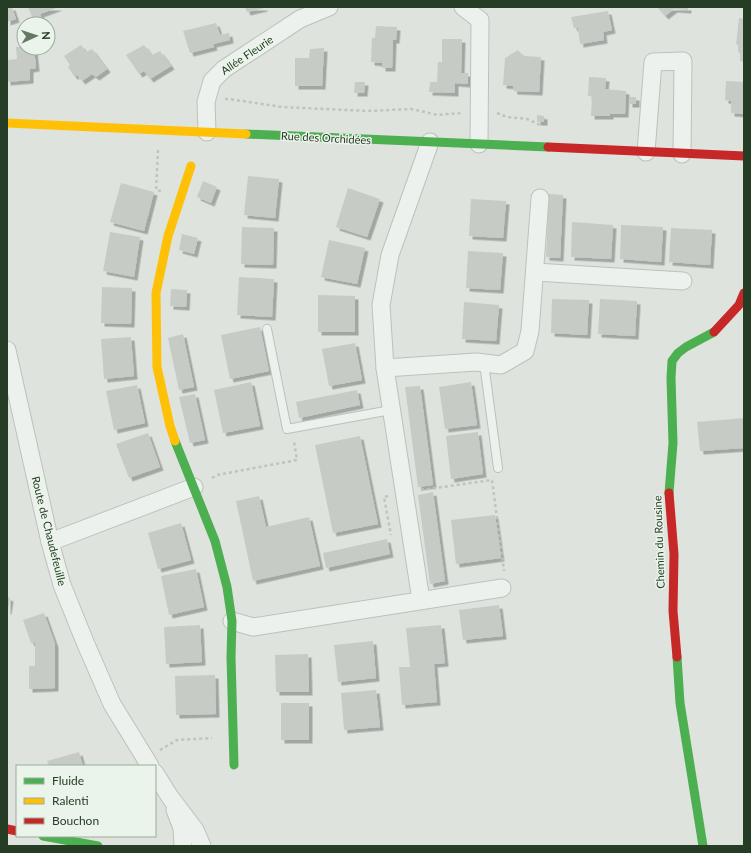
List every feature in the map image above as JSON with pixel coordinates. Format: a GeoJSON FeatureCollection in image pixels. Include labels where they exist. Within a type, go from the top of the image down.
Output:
{"type":"FeatureCollection","features":[{"type":"Feature","properties":{"kind":"street","name":"Allée Fleurie"},"geometry":{"type":"LineString","coordinates":[[207,132],[206,102],[212,81],[224,69],[300,19],[330,7]]}},
{"type":"Feature","properties":{"kind":"street"},"geometry":{"type":"LineString","coordinates":[[463,7],[480,20],[478,144]]}},
{"type":"Feature","properties":{"kind":"street"},"geometry":{"type":"LineString","coordinates":[[646,152],[653,62],[683,61],[682,154]]}},
{"type":"Feature","properties":{"kind":"street","name":"Rue des Orchidées"},"geometry":{"type":"LineString","coordinates":[[7,124],[744,156]]}},
{"type":"Feature","properties":{"kind":"street"},"geometry":{"type":"LineString","coordinates":[[420,600],[385,368],[381,304],[390,254],[430,142]]}},
{"type":"Feature","properties":{"kind":"street"},"geometry":{"type":"LineString","coordinates":[[191,166],[168,236],[156,293],[157,367],[170,426],[182,461],[194,486],[215,541],[227,586],[232,621],[231,657],[234,765]]}},
{"type":"Feature","properties":{"kind":"street"},"geometry":{"type":"LineString","coordinates":[[385,368],[476,362],[501,365],[525,351],[530,331],[540,198]]}},
{"type":"Feature","properties":{"kind":"street"},"geometry":{"type":"LineString","coordinates":[[534,272],[683,281]]}},
{"type":"Feature","properties":{"kind":"street","name":"Chemin du Rousine"},"geometry":{"type":"LineString","coordinates":[[703,846],[680,704],[673,610],[674,554],[669,495],[673,444],[671,372],[672,361],[678,353],[716,331],[739,305],[744,292]]}},
{"type":"Feature","properties":{"kind":"street","name":"Route de Chaudefeuille"},"geometry":{"type":"LineString","coordinates":[[7,350],[50,542],[62,585],[109,697],[148,762]]}},
{"type":"Feature","properties":{"kind":"street"},"geometry":{"type":"LineString","coordinates":[[50,542],[194,486]]}},
{"type":"Feature","properties":{"kind":"street"},"geometry":{"type":"LineString","coordinates":[[232,621],[253,627],[502,588]]}},
{"type":"Feature","properties":{"kind":"street"},"geometry":{"type":"LineString","coordinates":[[156,776],[195,830],[202,846]]}},
{"type":"Feature","properties":{"kind":"street"},"geometry":{"type":"LineString","coordinates":[[170,797],[182,828],[183,846]]}},
{"type":"Feature","properties":{"kind":"street"},"geometry":{"type":"LineString","coordinates":[[48,837],[98,846]]}},
{"type":"Feature","properties":{"kind":"lane"},"geometry":{"type":"LineString","coordinates":[[267,329],[287,429],[391,410]]}},
{"type":"Feature","properties":{"kind":"lane"},"geometry":{"type":"LineString","coordinates":[[484,363],[498,468]]}},
{"type":"Feature","properties":{"kind":"path"},"geometry":{"type":"LineString","coordinates":[[206,102],[229,99],[282,107],[368,111],[411,110],[438,115],[492,111],[507,117],[527,119],[545,128]]}},
{"type":"Feature","properties":{"kind":"path"},"geometry":{"type":"LineString","coordinates":[[151,149],[158,149],[156,190],[181,196]]}},
{"type":"Feature","properties":{"kind":"path"},"geometry":{"type":"LineString","coordinates":[[194,486],[217,475],[297,460],[292,428]]}},
{"type":"Feature","properties":{"kind":"path"},"geometry":{"type":"LineString","coordinates":[[414,490],[492,480],[505,579],[502,588]]}},
{"type":"Feature","properties":{"kind":"path"},"geometry":{"type":"LineString","coordinates":[[148,762],[177,740],[214,737]]}},
{"type":"Feature","properties":{"kind":"building"},"geometry":{"type":"Polygon","coordinates":[[[7,7],[12,7],[16,19],[7,22],[7,7]]]}},
{"type":"Feature","properties":{"kind":"building"},"geometry":{"type":"Polygon","coordinates":[[[28,7],[59,7],[40,14],[41,16],[32,16],[28,7]]]}},
{"type":"Feature","properties":{"kind":"building"},"geometry":{"type":"Polygon","coordinates":[[[245,7],[264,7],[264,8],[247,12],[245,7]]]}},
{"type":"Feature","properties":{"kind":"building"},"geometry":{"type":"Polygon","coordinates":[[[657,7],[688,7],[688,10],[674,9],[665,16],[657,7]]]}},
{"type":"Feature","properties":{"kind":"building"},"geometry":{"type":"Polygon","coordinates":[[[608,11],[612,30],[603,32],[604,40],[580,44],[578,28],[574,28],[571,17],[608,11]]]}},
{"type":"Feature","properties":{"kind":"building"},"geometry":{"type":"Polygon","coordinates":[[[739,18],[744,19],[744,62],[740,61],[738,44],[736,45],[739,18]]]}},
{"type":"Feature","properties":{"kind":"building"},"geometry":{"type":"Polygon","coordinates":[[[216,23],[220,35],[229,33],[230,40],[213,44],[214,47],[190,53],[183,31],[216,23]]]}},
{"type":"Feature","properties":{"kind":"building"},"geometry":{"type":"Polygon","coordinates":[[[376,26],[397,27],[396,40],[393,40],[392,68],[382,68],[382,63],[371,62],[372,38],[375,38],[376,26]]]}},
{"type":"Feature","properties":{"kind":"building"},"geometry":{"type":"Polygon","coordinates":[[[442,39],[462,39],[461,73],[468,73],[468,84],[455,83],[455,93],[429,92],[430,82],[437,82],[438,62],[442,62],[442,39]]]}},
{"type":"Feature","properties":{"kind":"building"},"geometry":{"type":"Polygon","coordinates":[[[81,45],[86,52],[92,49],[107,69],[96,77],[92,74],[82,81],[77,75],[74,76],[68,67],[70,65],[64,56],[81,45]]]}},
{"type":"Feature","properties":{"kind":"building"},"geometry":{"type":"Polygon","coordinates":[[[144,45],[152,55],[160,51],[171,66],[150,79],[144,71],[139,74],[126,55],[144,45]]]}},
{"type":"Feature","properties":{"kind":"building"},"geometry":{"type":"Polygon","coordinates":[[[324,48],[322,86],[295,86],[295,58],[309,58],[310,49],[324,48]]]}},
{"type":"Feature","properties":{"kind":"building"},"geometry":{"type":"Polygon","coordinates":[[[518,50],[523,56],[541,57],[539,92],[514,91],[513,86],[503,85],[505,58],[518,50]]]}},
{"type":"Feature","properties":{"kind":"building"},"geometry":{"type":"Polygon","coordinates":[[[17,56],[35,56],[36,68],[30,69],[30,80],[7,82],[7,60],[17,59],[17,56]]]}},
{"type":"Feature","properties":{"kind":"building"},"geometry":{"type":"Polygon","coordinates":[[[589,77],[606,78],[605,89],[626,91],[625,114],[591,116],[592,96],[588,96],[589,77]]]}},
{"type":"Feature","properties":{"kind":"building"},"geometry":{"type":"Polygon","coordinates":[[[726,81],[744,82],[744,114],[731,113],[731,101],[725,100],[726,81]]]}},
{"type":"Feature","properties":{"kind":"building"},"geometry":{"type":"Polygon","coordinates":[[[355,82],[365,82],[364,93],[354,93],[355,82]]]}},
{"type":"Feature","properties":{"kind":"building"},"geometry":{"type":"Polygon","coordinates":[[[629,97],[636,97],[636,104],[629,104],[629,97]]]}},
{"type":"Feature","properties":{"kind":"building"},"geometry":{"type":"Polygon","coordinates":[[[537,115],[544,116],[544,122],[537,122],[537,115]]]}},
{"type":"Feature","properties":{"kind":"building"},"geometry":{"type":"Polygon","coordinates":[[[248,176],[279,179],[275,218],[244,215],[248,176]]]}},
{"type":"Feature","properties":{"kind":"building"},"geometry":{"type":"Polygon","coordinates":[[[203,181],[217,187],[211,203],[197,197],[203,181]]]}},
{"type":"Feature","properties":{"kind":"building"},"geometry":{"type":"Polygon","coordinates":[[[121,183],[154,192],[144,231],[110,222],[121,183]]]}},
{"type":"Feature","properties":{"kind":"building"},"geometry":{"type":"Polygon","coordinates":[[[348,188],[380,199],[367,237],[336,227],[348,188]]]}},
{"type":"Feature","properties":{"kind":"building"},"geometry":{"type":"Polygon","coordinates":[[[549,194],[563,195],[560,258],[546,257],[549,194]]]}},
{"type":"Feature","properties":{"kind":"building"},"geometry":{"type":"Polygon","coordinates":[[[471,199],[506,201],[503,238],[469,236],[471,199]]]}},
{"type":"Feature","properties":{"kind":"building"},"geometry":{"type":"Polygon","coordinates":[[[572,222],[613,225],[611,259],[571,257],[572,222]]]}},
{"type":"Feature","properties":{"kind":"building"},"geometry":{"type":"Polygon","coordinates":[[[621,225],[663,227],[661,262],[620,259],[621,225]]]}},
{"type":"Feature","properties":{"kind":"building"},"geometry":{"type":"Polygon","coordinates":[[[242,227],[274,228],[273,265],[241,264],[242,227]]]}},
{"type":"Feature","properties":{"kind":"building"},"geometry":{"type":"Polygon","coordinates":[[[671,228],[712,230],[710,265],[669,262],[671,228]]]}},
{"type":"Feature","properties":{"kind":"building"},"geometry":{"type":"Polygon","coordinates":[[[110,232],[140,237],[134,277],[103,271],[110,232]]]}},
{"type":"Feature","properties":{"kind":"building"},"geometry":{"type":"Polygon","coordinates":[[[182,234],[198,238],[194,254],[179,250],[182,234]]]}},
{"type":"Feature","properties":{"kind":"building"},"geometry":{"type":"Polygon","coordinates":[[[329,240],[365,248],[357,284],[321,277],[329,240]]]}},
{"type":"Feature","properties":{"kind":"building"},"geometry":{"type":"Polygon","coordinates":[[[468,251],[503,253],[500,290],[466,288],[468,251]]]}},
{"type":"Feature","properties":{"kind":"building"},"geometry":{"type":"Polygon","coordinates":[[[239,277],[274,279],[272,317],[237,315],[239,277]]]}},
{"type":"Feature","properties":{"kind":"building"},"geometry":{"type":"Polygon","coordinates":[[[102,287],[132,288],[131,324],[101,323],[102,287]]]}},
{"type":"Feature","properties":{"kind":"building"},"geometry":{"type":"Polygon","coordinates":[[[171,289],[187,290],[186,307],[170,306],[171,289]]]}},
{"type":"Feature","properties":{"kind":"building"},"geometry":{"type":"Polygon","coordinates":[[[318,295],[355,296],[355,332],[318,332],[318,295]]]}},
{"type":"Feature","properties":{"kind":"building"},"geometry":{"type":"Polygon","coordinates":[[[552,299],[589,300],[587,335],[551,333],[552,299]]]}},
{"type":"Feature","properties":{"kind":"building"},"geometry":{"type":"Polygon","coordinates":[[[600,299],[637,301],[635,336],[598,334],[600,299]]]}},
{"type":"Feature","properties":{"kind":"building"},"geometry":{"type":"Polygon","coordinates":[[[464,302],[499,305],[496,341],[462,339],[464,302]]]}},
{"type":"Feature","properties":{"kind":"building"},"geometry":{"type":"Polygon","coordinates":[[[260,327],[269,371],[230,379],[221,335],[260,327]]]}},
{"type":"Feature","properties":{"kind":"building"},"geometry":{"type":"Polygon","coordinates":[[[183,334],[194,387],[179,390],[168,338],[183,334]]]}},
{"type":"Feature","properties":{"kind":"building"},"geometry":{"type":"Polygon","coordinates":[[[131,337],[134,376],[104,379],[101,339],[131,337]]]}},
{"type":"Feature","properties":{"kind":"building"},"geometry":{"type":"Polygon","coordinates":[[[355,343],[362,380],[329,386],[322,349],[355,343]]]}},
{"type":"Feature","properties":{"kind":"building"},"geometry":{"type":"Polygon","coordinates":[[[251,382],[260,426],[223,433],[214,390],[251,382]]]}},
{"type":"Feature","properties":{"kind":"building"},"geometry":{"type":"Polygon","coordinates":[[[471,382],[477,425],[445,429],[439,387],[471,382]]]}},
{"type":"Feature","properties":{"kind":"building"},"geometry":{"type":"Polygon","coordinates":[[[137,385],[145,423],[114,430],[106,391],[137,385]]]}},
{"type":"Feature","properties":{"kind":"building"},"geometry":{"type":"Polygon","coordinates":[[[420,386],[433,485],[418,487],[405,387],[420,386]]]}},
{"type":"Feature","properties":{"kind":"building"},"geometry":{"type":"Polygon","coordinates":[[[357,390],[360,405],[299,418],[296,402],[357,390]]]}},
{"type":"Feature","properties":{"kind":"building"},"geometry":{"type":"Polygon","coordinates":[[[195,394],[205,440],[190,443],[179,397],[195,394]]]}},
{"type":"Feature","properties":{"kind":"building"},"geometry":{"type":"Polygon","coordinates":[[[744,418],[744,448],[700,451],[697,422],[744,418]]]}},
{"type":"Feature","properties":{"kind":"building"},"geometry":{"type":"Polygon","coordinates":[[[478,432],[483,474],[451,479],[446,436],[478,432]]]}},
{"type":"Feature","properties":{"kind":"building"},"geometry":{"type":"Polygon","coordinates":[[[148,433],[160,467],[129,478],[116,444],[148,433]]]}},
{"type":"Feature","properties":{"kind":"building"},"geometry":{"type":"Polygon","coordinates":[[[360,436],[378,524],[333,533],[315,445],[360,436]]]}},
{"type":"Feature","properties":{"kind":"building"},"geometry":{"type":"Polygon","coordinates":[[[433,492],[445,581],[430,584],[418,495],[433,492]]]}},
{"type":"Feature","properties":{"kind":"building"},"geometry":{"type":"Polygon","coordinates":[[[259,496],[266,527],[309,517],[320,566],[253,581],[236,501],[259,496]]]}},
{"type":"Feature","properties":{"kind":"building"},"geometry":{"type":"Polygon","coordinates":[[[495,515],[501,558],[456,564],[451,520],[495,515]]]}},
{"type":"Feature","properties":{"kind":"building"},"geometry":{"type":"Polygon","coordinates":[[[181,523],[191,560],[158,569],[148,533],[181,523]]]}},
{"type":"Feature","properties":{"kind":"building"},"geometry":{"type":"Polygon","coordinates":[[[387,539],[390,554],[326,568],[323,553],[387,539]]]}},
{"type":"Feature","properties":{"kind":"building"},"geometry":{"type":"Polygon","coordinates":[[[196,569],[204,607],[169,615],[161,576],[196,569]]]}},
{"type":"Feature","properties":{"kind":"building"},"geometry":{"type":"Polygon","coordinates":[[[7,597],[10,598],[8,611],[7,611],[7,597]]]}},
{"type":"Feature","properties":{"kind":"building"},"geometry":{"type":"Polygon","coordinates":[[[499,605],[503,636],[463,640],[459,610],[499,605]]]}},
{"type":"Feature","properties":{"kind":"building"},"geometry":{"type":"Polygon","coordinates":[[[44,613],[55,644],[55,688],[29,689],[29,666],[35,666],[35,643],[31,643],[23,620],[44,613]]]}},
{"type":"Feature","properties":{"kind":"building"},"geometry":{"type":"Polygon","coordinates":[[[200,625],[202,662],[166,664],[164,627],[200,625]]]}},
{"type":"Feature","properties":{"kind":"building"},"geometry":{"type":"Polygon","coordinates":[[[441,625],[445,663],[434,664],[437,702],[402,705],[399,667],[410,667],[406,628],[441,625]]]}},
{"type":"Feature","properties":{"kind":"building"},"geometry":{"type":"Polygon","coordinates":[[[373,641],[376,678],[338,682],[334,645],[373,641]]]}},
{"type":"Feature","properties":{"kind":"building"},"geometry":{"type":"Polygon","coordinates":[[[308,654],[309,692],[276,692],[275,655],[308,654]]]}},
{"type":"Feature","properties":{"kind":"building"},"geometry":{"type":"Polygon","coordinates":[[[215,675],[216,714],[176,715],[175,676],[215,675]]]}},
{"type":"Feature","properties":{"kind":"building"},"geometry":{"type":"Polygon","coordinates":[[[376,690],[380,727],[344,730],[341,693],[376,690]]]}},
{"type":"Feature","properties":{"kind":"building"},"geometry":{"type":"Polygon","coordinates":[[[281,703],[309,703],[309,740],[281,740],[281,703]]]}},
{"type":"Feature","properties":{"kind":"building"},"geometry":{"type":"Polygon","coordinates":[[[79,752],[83,765],[49,765],[47,761],[79,752]]]}},
{"type":"Feature","properties":{"kind":"traffic: fast"},"geometry":{"type":"LineString","coordinates":[[246,134],[548,147]]}},
{"type":"Feature","properties":{"kind":"traffic: fast"},"geometry":{"type":"LineString","coordinates":[[669,493],[673,443],[671,378],[672,361],[678,353],[686,347],[714,332]]}},
{"type":"Feature","properties":{"kind":"traffic: fast"},"geometry":{"type":"LineString","coordinates":[[175,441],[215,541],[227,587],[232,621],[231,657],[234,765]]}},
{"type":"Feature","properties":{"kind":"traffic: fast"},"geometry":{"type":"LineString","coordinates":[[677,657],[680,703],[703,846]]}},
{"type":"Feature","properties":{"kind":"traffic: fast"},"geometry":{"type":"LineString","coordinates":[[48,837],[98,846]]}},
{"type":"Feature","properties":{"kind":"traffic: slow"},"geometry":{"type":"LineString","coordinates":[[7,123],[246,134]]}},
{"type":"Feature","properties":{"kind":"traffic: slow"},"geometry":{"type":"LineString","coordinates":[[175,441],[170,426],[157,367],[156,293],[168,236],[191,166]]}},
{"type":"Feature","properties":{"kind":"traffic: jam"},"geometry":{"type":"LineString","coordinates":[[548,147],[744,156]]}},
{"type":"Feature","properties":{"kind":"traffic: jam"},"geometry":{"type":"LineString","coordinates":[[714,332],[739,305],[744,293]]}},
{"type":"Feature","properties":{"kind":"traffic: jam"},"geometry":{"type":"LineString","coordinates":[[669,493],[674,554],[673,611],[677,657]]}},
{"type":"Feature","properties":{"kind":"traffic: jam"},"geometry":{"type":"LineString","coordinates":[[7,829],[16,831]]}}]}
